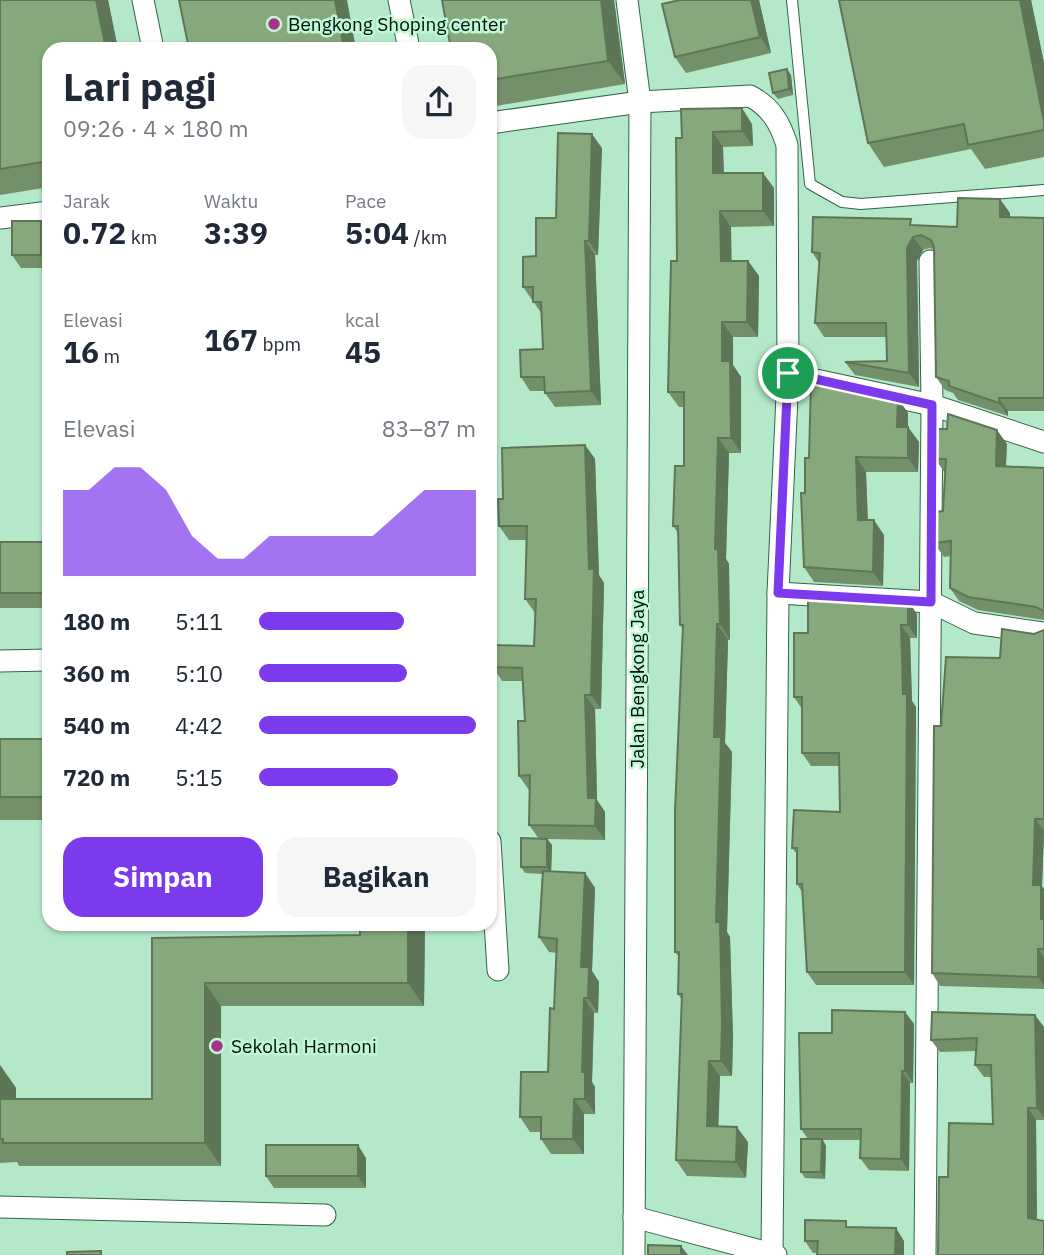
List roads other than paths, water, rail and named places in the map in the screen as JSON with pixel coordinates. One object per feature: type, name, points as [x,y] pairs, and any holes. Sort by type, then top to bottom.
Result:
[{"type":"street","points":[[143,0],[152,42]]},
{"type":"street","points":[[399,0],[407,42]]},
{"type":"street","name":"Jalan Bengkong Jaya","points":[[626,0],[640,103],[634,1255]]},
{"type":"street","points":[[497,122],[640,103],[750,96],[763,103],[781,128],[788,145],[788,373],[778,593],[773,1255],[634,1217]]},
{"type":"street","points":[[0,218],[42,213]]},
{"type":"street","points":[[925,1255],[932,405],[930,261]]},
{"type":"street","points":[[788,373],[932,405],[1044,442]]},
{"type":"street","points":[[778,593],[931,602],[974,623],[1044,633]]},
{"type":"street","points":[[0,661],[42,660]]},
{"type":"street","points":[[496,931],[498,970]]},
{"type":"street","points":[[0,1207],[325,1215]]},
{"type":"lane","points":[[792,0],[810,184],[842,202],[861,204],[1044,190]]},
{"type":"place","name":"Bengkong Shoping center","points":[[274,24]]},
{"type":"place","name":"Sekolah Harmoni","points":[[217,1046]]}]
